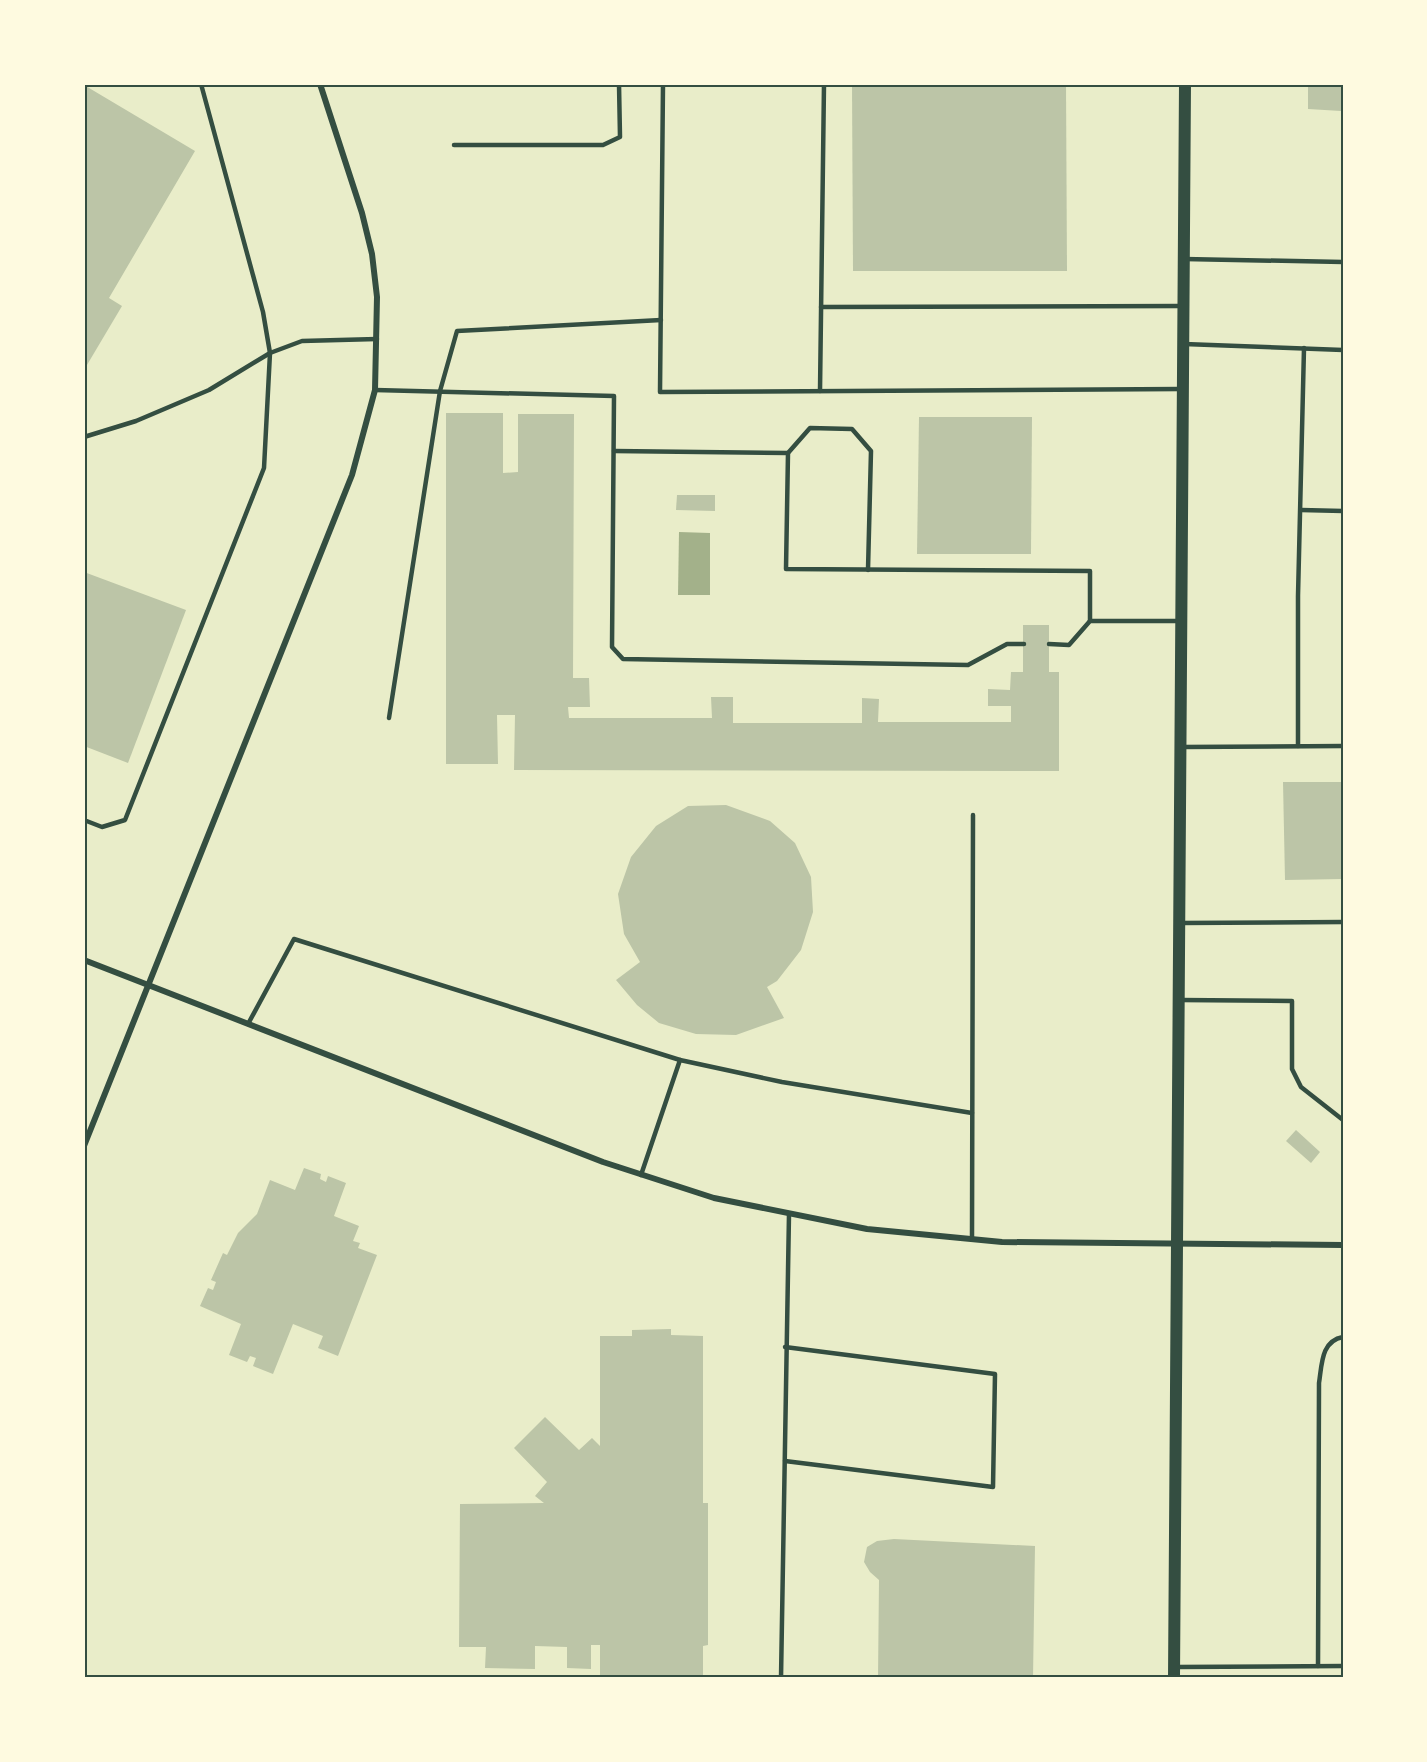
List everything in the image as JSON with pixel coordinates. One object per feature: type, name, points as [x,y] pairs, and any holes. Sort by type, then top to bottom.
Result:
[{"type":"main road","points":[[1174,1673],[1185,84]]},
{"type":"street","points":[[84,1146],[352,475],[375,390],[377,297],[372,254],[362,213],[320,84]]},
{"type":"street","points":[[84,960],[603,1162],[714,1198],[867,1229],[972,1239],[1082,1244],[1343,1245]]},
{"type":"lane","points":[[84,820],[102,827],[125,820],[264,468],[270,353],[263,312],[201,84]]},
{"type":"lane","points":[[454,145],[603,146],[620,137],[620,84]]},
{"type":"lane","points":[[663,84],[660,392],[1184,389]]},
{"type":"lane","points":[[820,391],[824,84]]},
{"type":"lane","points":[[1184,259],[1343,262]]},
{"type":"lane","points":[[821,308],[1184,306]]},
{"type":"lane","points":[[389,718],[440,391],[457,331],[661,320]]},
{"type":"lane","points":[[84,437],[136,421],[209,390],[270,353],[302,341],[377,339]]},
{"type":"lane","points":[[1183,344],[1343,350]]},
{"type":"lane","points":[[1298,746],[1304,348]]},
{"type":"lane","points":[[375,390],[614,396],[612,646],[623,659],[968,665],[1007,644],[1024,644]]},
{"type":"lane","points":[[868,570],[870,451],[852,429],[810,428],[788,453],[786,569],[868,570],[1090,571],[1090,621],[1069,645],[1049,644]]},
{"type":"lane","points":[[614,451],[788,453]]},
{"type":"lane","points":[[1301,510],[1343,511]]},
{"type":"lane","points":[[1090,621],[1183,621]]},
{"type":"lane","points":[[1182,747],[1343,746]]},
{"type":"lane","points":[[972,1239],[973,815]]},
{"type":"lane","points":[[1180,923],[1343,922]]},
{"type":"lane","points":[[248,1024],[294,939],[680,1060],[782,1082],[972,1113]]},
{"type":"lane","points":[[1180,1000],[1292,1001],[1292,1069],[1301,1088],[1343,1120]]},
{"type":"lane","points":[[641,1175],[680,1060]]},
{"type":"lane","points":[[781,1678],[789,1214]]},
{"type":"lane","points":[[1318,1666],[1319,1383],[1326,1347],[1333,1340],[1343,1337]]},
{"type":"lane","points":[[785,1347],[995,1374],[993,1487],[785,1461]]},
{"type":"lane","points":[[1174,1673],[1343,1666]]},
{"type":"shaded area","points":[[679,532],[710,533],[710,595],[678,595]]},
{"type":"building","points":[[852,84],[1066,84],[1067,271],[853,271]]},
{"type":"building","points":[[1308,84],[1343,84],[1343,116],[1341,111],[1308,109]]},
{"type":"building","points":[[84,85],[195,151],[109,298],[122,306],[84,370]]},
{"type":"building","points":[[446,413],[503,413],[503,473],[518,472],[518,414],[574,414],[573,678],[589,678],[590,707],[568,707],[569,718],[712,718],[711,697],[733,697],[733,723],[862,723],[862,698],[879,699],[878,722],[1011,722],[1011,706],[988,706],[988,689],[1010,690],[1011,672],[1023,672],[1023,625],[1049,625],[1049,672],[1059,672],[1059,771],[514,770],[515,715],[497,715],[498,764],[446,764]]},
{"type":"building","points":[[919,417],[1032,417],[1031,554],[917,554]]},
{"type":"building","points":[[677,495],[715,495],[715,511],[676,510]]},
{"type":"building","points":[[84,572],[186,610],[128,763],[84,746]]},
{"type":"building","points":[[1283,782],[1343,782],[1343,879],[1285,880]]},
{"type":"building","points":[[726,805],[770,821],[795,843],[811,877],[813,912],[801,950],[777,981],[767,987],[784,1018],[736,1035],[696,1034],[659,1023],[637,1005],[616,980],[640,962],[624,934],[618,894],[631,857],[656,826],[688,806]]},
{"type":"building","points":[[1296,1130],[1320,1152],[1311,1163],[1286,1141]]},
{"type":"building","points":[[304,1168],[321,1174],[320,1179],[326,1182],[328,1176],[346,1183],[334,1216],[359,1226],[353,1241],[360,1243],[358,1248],[377,1255],[338,1356],[318,1348],[323,1336],[293,1324],[273,1374],[253,1366],[256,1358],[250,1356],[247,1362],[229,1355],[241,1324],[200,1306],[208,1288],[213,1290],[216,1282],[211,1280],[223,1253],[227,1255],[238,1233],[257,1214],[270,1180],[295,1190]]},
{"type":"building","points":[[671,1329],[671,1335],[703,1336],[703,1503],[708,1503],[708,1645],[703,1646],[703,1678],[600,1678],[600,1645],[591,1645],[591,1669],[567,1668],[567,1647],[535,1646],[535,1669],[485,1668],[486,1647],[459,1647],[460,1504],[544,1503],[535,1496],[547,1482],[514,1448],[545,1417],[579,1450],[592,1438],[600,1446],[600,1336],[632,1336],[632,1330]]},
{"type":"building","points":[[894,1539],[1035,1546],[1033,1678],[878,1678],[879,1580],[864,1562],[867,1547],[877,1541]]}]
